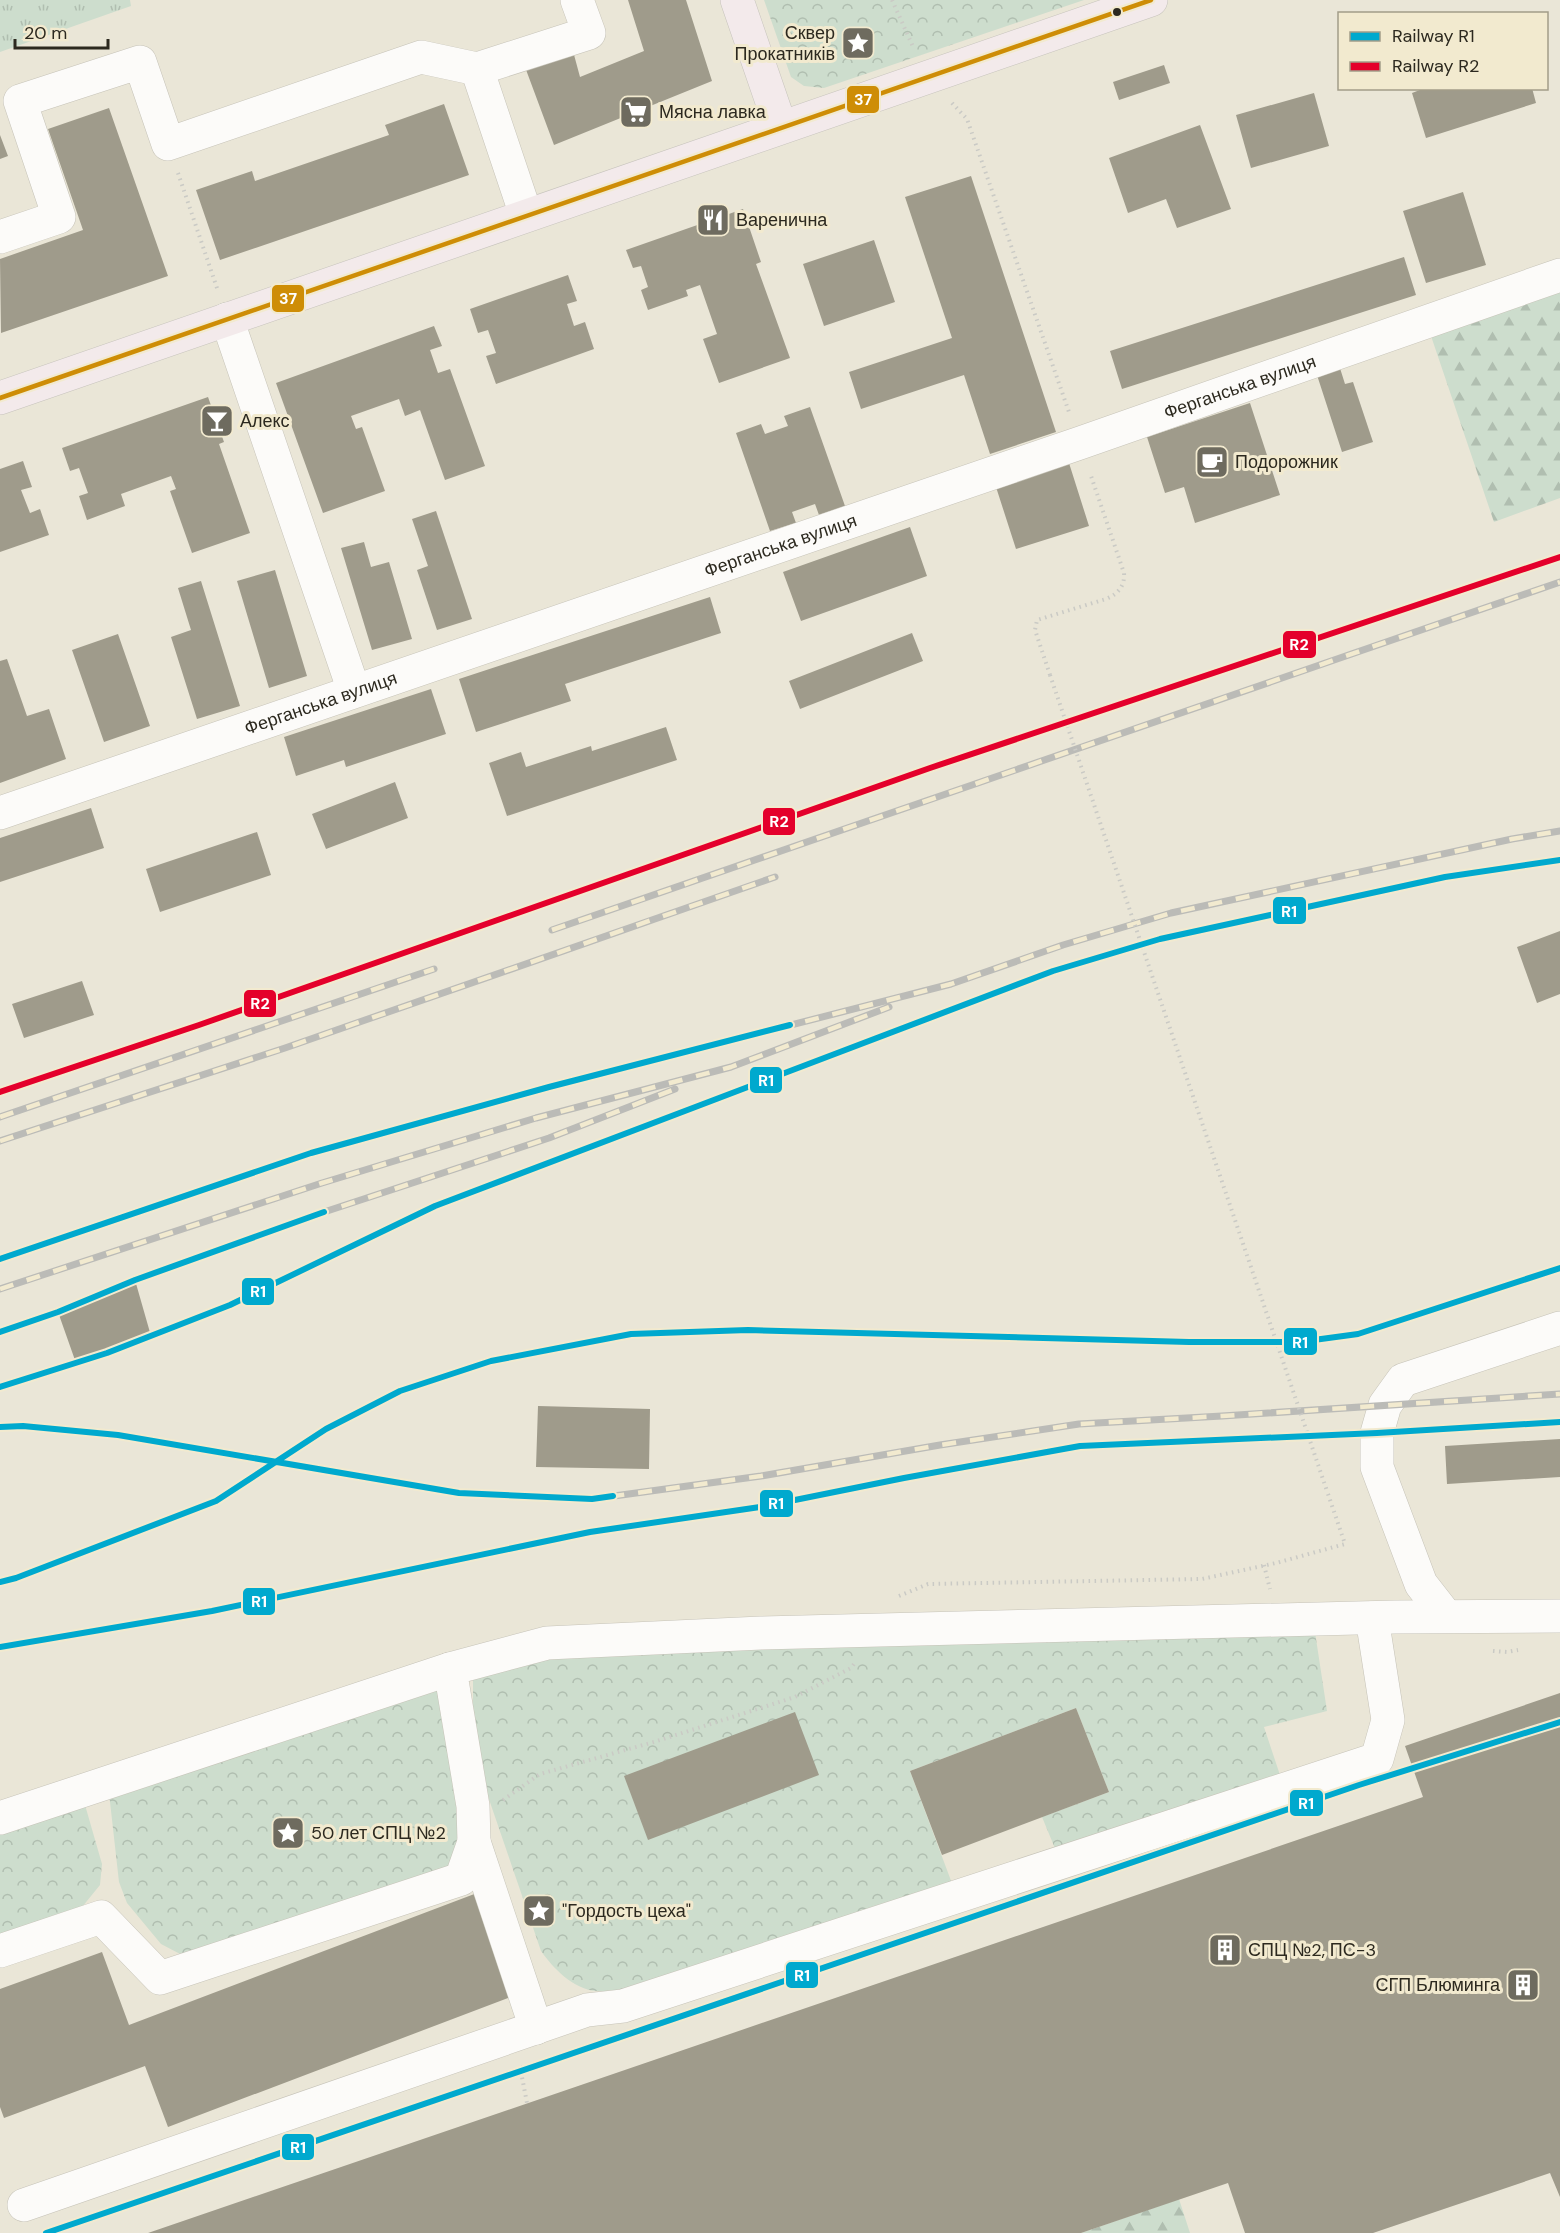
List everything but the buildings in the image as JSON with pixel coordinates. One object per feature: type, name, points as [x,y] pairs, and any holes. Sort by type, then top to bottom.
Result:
[{"type":"main road","points":[[737,0],[781,128]]},
{"type":"main road","points":[[0,398],[1151,0]]},
{"type":"street","points":[[0,237],[59,217],[20,101],[140,62],[168,144],[421,57],[477,69],[589,33],[577,0]]},
{"type":"street","points":[[477,69],[526,215]]},
{"type":"street","name":"Ферганська вулиця","points":[[0,813],[1080,443],[1560,275]]},
{"type":"street","points":[[228,319],[354,691]]},
{"type":"street","points":[[1446,1616],[1421,1584],[1377,1467],[1377,1433],[1384,1405],[1402,1380],[1560,1328]]},
{"type":"street","points":[[0,1818],[450,1669],[547,1642],[762,1633],[1446,1616],[1560,1616]]},
{"type":"street","points":[[24,2205],[587,2010],[623,2006],[1377,1759],[1388,1720],[1372,1618]]},
{"type":"street","points":[[450,1669],[473,1806],[474,1842],[536,2028]]},
{"type":"street","points":[[0,1951],[101,1917],[160,1978],[461,1879],[474,1842]]},
{"type":"path","points":[[892,0],[927,77],[967,119],[1124,573],[1124,584],[1117,593],[1106,599],[1038,618],[1035,630],[1345,1544]]},
{"type":"path","points":[[168,144],[228,319]]},
{"type":"green space","points":[[0,0],[130,0],[131,6],[0,52]]},
{"type":"green space","name":"Сквер Прокатників","points":[[764,0],[1084,0],[824,88],[804,86],[791,77]]},
{"type":"green space","points":[[1560,287],[1560,498],[1494,522],[1430,333]]},
{"type":"green space","points":[[1313,1619],[1327,1711],[1264,1727],[1283,1784],[1059,1858],[1042,1817],[1109,1792],[1076,1708],[910,1771],[953,1886],[633,1988],[600,1991],[579,1986],[558,1971],[541,1951],[481,1776],[473,1734],[473,1663]]},
{"type":"green space","points":[[442,1682],[465,1833],[447,1870],[182,1955],[161,1944],[127,1903],[119,1882],[109,1793]]},
{"type":"green space","points":[[81,1791],[102,1864],[100,1885],[78,1912],[0,1939],[0,1818]]},
{"type":"green space","points":[[1179,2199],[1190,2233],[1081,2233]]},
{"type":"railway","points":[[199,1025],[930,768],[1560,557]]},
{"type":"railway","points":[[552,930],[1560,582]]},
{"type":"railway","points":[[0,1259],[311,1153],[549,1087],[951,984],[1063,945],[1171,913],[1512,839],[1560,831]]},
{"type":"railway","points":[[0,1387],[107,1353],[230,1305],[435,1206],[1053,971],[1160,939],[1445,877],[1560,860]]},
{"type":"railway","points":[[0,1141],[285,1048],[775,877]]},
{"type":"railway","points":[[0,1117],[434,969]]},
{"type":"railway","points":[[0,1289],[322,1183],[536,1118],[731,1067],[889,1007]]},
{"type":"railway","points":[[0,1332],[318,1214],[549,1138],[675,1089]]},
{"type":"railway","points":[[0,1582],[16,1578],[216,1501],[326,1429],[400,1391],[491,1361],[631,1334],[748,1330],[1189,1342],[1299,1342],[1358,1334],[1560,1268]]},
{"type":"railway","points":[[0,1427],[23,1426],[118,1435],[459,1493],[592,1499],[761,1476],[1079,1424],[1560,1394]]},
{"type":"railway","points":[[0,1647],[212,1611],[590,1532],[760,1507],[1080,1446],[1377,1433],[1560,1422]]},
{"type":"railway","points":[[46,2233],[1359,1785],[1560,1722]]},
{"type":"rail line","name":"R2","points":[[0,1092],[199,1025],[930,768],[1560,557]]},
{"type":"rail line","name":"R1","points":[[0,1387],[107,1353],[230,1305],[435,1206],[1053,971],[1160,939],[1445,877],[1560,860]]},
{"type":"rail line","name":"R1","points":[[0,1259],[311,1153],[549,1087],[790,1025]]},
{"type":"rail line","name":"R1","points":[[0,1332],[58,1312],[135,1280],[324,1212]]},
{"type":"rail line","name":"R1","points":[[0,1582],[16,1578],[216,1501],[326,1429],[400,1391],[491,1361],[631,1334],[748,1330],[1189,1342],[1299,1342],[1358,1334],[1560,1268]]},
{"type":"rail line","name":"R1","points":[[0,1647],[212,1611],[590,1532],[760,1507],[1080,1446],[1377,1433],[1560,1422]]},
{"type":"rail line","name":"R1","points":[[0,1427],[23,1426],[118,1435],[459,1493],[592,1499],[613,1496]]},
{"type":"rail line","name":"R1","points":[[46,2233],[1359,1785],[1560,1722]]},
{"type":"transit line","name":"37","points":[[0,398],[1151,0]]},
{"type":"place","name":"Сквер Прокатників","points":[[858,43]]},
{"type":"place","name":"Мясна лавка","points":[[636,112]]},
{"type":"place","name":"Варенична","points":[[713,220]]},
{"type":"place","name":"Алекс","points":[[217,421]]},
{"type":"place","name":"Подорожник","points":[[1212,462]]},
{"type":"place","name":"50 лет СПЦ №2","points":[[288,1833]]},
{"type":"place","name":"\"Гордость цеха\"","points":[[539,1911]]},
{"type":"place","name":"СПЦ №2, ПС-3","points":[[1225,1950]]},
{"type":"place","name":"СГП Блюминга","points":[[1523,1985]]}]
